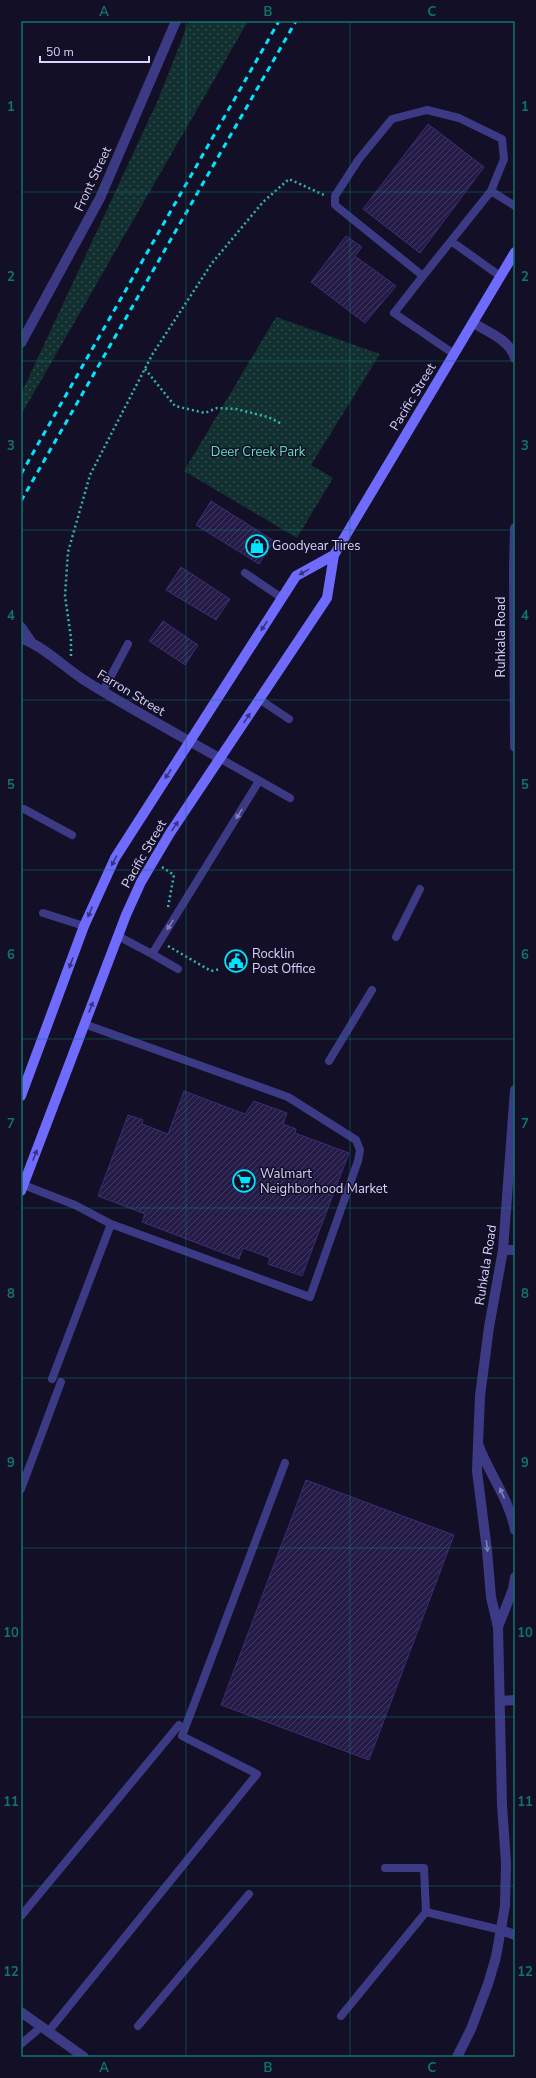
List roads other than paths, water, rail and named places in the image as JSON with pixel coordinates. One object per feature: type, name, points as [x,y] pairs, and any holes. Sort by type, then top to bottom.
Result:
[{"type":"main road","name":"Pacific Street","points":[[22,1187],[118,936],[132,902],[153,861],[327,598],[334,555],[515,252]]},
{"type":"main road","name":"Pacific Street","points":[[21,1096],[84,926],[115,858],[296,576],[334,555]]},
{"type":"street","name":"Front Street","points":[[21,343],[100,198],[176,21]]},
{"type":"street","points":[[473,323],[512,345],[515,358]]},
{"type":"street","name":"Ruhkala Road","points":[[515,528],[515,747]]},
{"type":"street","name":"Farron Street","points":[[21,627],[32,642]]},
{"type":"street","name":"Farron Street","points":[[21,638],[32,642],[103,691],[221,759]]},
{"type":"street","name":"Ruhkala Road","points":[[457,2057],[471,2029],[488,1984],[496,1957],[505,1906],[506,1863],[502,1805],[501,1701],[498,1627],[491,1597],[478,1479],[478,1444],[480,1396],[489,1327],[503,1250],[514,1139],[515,1090]]},
{"type":"street","points":[[503,1250],[515,1250]]},
{"type":"street","name":"Ruhkala Road","points":[[478,1444],[486,1466],[501,1489],[515,1530]]},
{"type":"street","name":"Ruhkala Road","points":[[498,1627],[513,1589],[515,1577]]},
{"type":"street","points":[[501,1701],[515,1700]]},
{"type":"street","points":[[501,1930],[515,1936]]},
{"type":"street","points":[[21,2012],[84,2057]]},
{"type":"lane","points":[[423,276],[335,205],[335,196],[359,159],[392,119],[427,110],[458,118],[502,139],[504,159],[491,191],[394,313],[454,354]]},
{"type":"lane","points":[[491,191],[515,206]]},
{"type":"lane","points":[[451,241],[500,276]]},
{"type":"lane","points":[[245,573],[282,598]]},
{"type":"lane","points":[[103,691],[128,644]]},
{"type":"lane","points":[[259,699],[289,719]]},
{"type":"lane","points":[[221,759],[290,798]]},
{"type":"lane","points":[[152,954],[259,781]]},
{"type":"lane","points":[[24,809],[72,835]]},
{"type":"lane","points":[[396,937],[420,890]]},
{"type":"lane","points":[[43,913],[84,926]]},
{"type":"lane","points":[[118,936],[178,970]]},
{"type":"lane","points":[[329,1061],[372,990]]},
{"type":"lane","points":[[22,1187],[75,1205],[110,1224],[310,1297],[360,1150],[356,1140],[288,1097],[84,1024]]},
{"type":"lane","points":[[52,1379],[110,1224]]},
{"type":"lane","points":[[21,1488],[61,1382]]},
{"type":"lane","points":[[21,2044],[44,2029],[257,1774],[182,1736],[285,1463]]},
{"type":"lane","points":[[21,1916],[179,1725]]},
{"type":"lane","points":[[341,2016],[426,1912],[424,1868],[386,1868]]},
{"type":"lane","points":[[138,2026],[249,1894]]},
{"type":"lane","points":[[426,1912],[501,1930]]},
{"type":"railway","points":[[21,474],[279,21]]},
{"type":"railway","points":[[21,501],[296,21]]},
{"type":"place","name":"Goodyear Tires","points":[[257,546]]},
{"type":"place","name":"Rocklin Post Office","points":[[236,961]]},
{"type":"place","name":"Walmart Neighborhood Market","points":[[244,1181]]},
{"type":"park label","name":"Deer Creek Park","points":[[258,452]]}]
